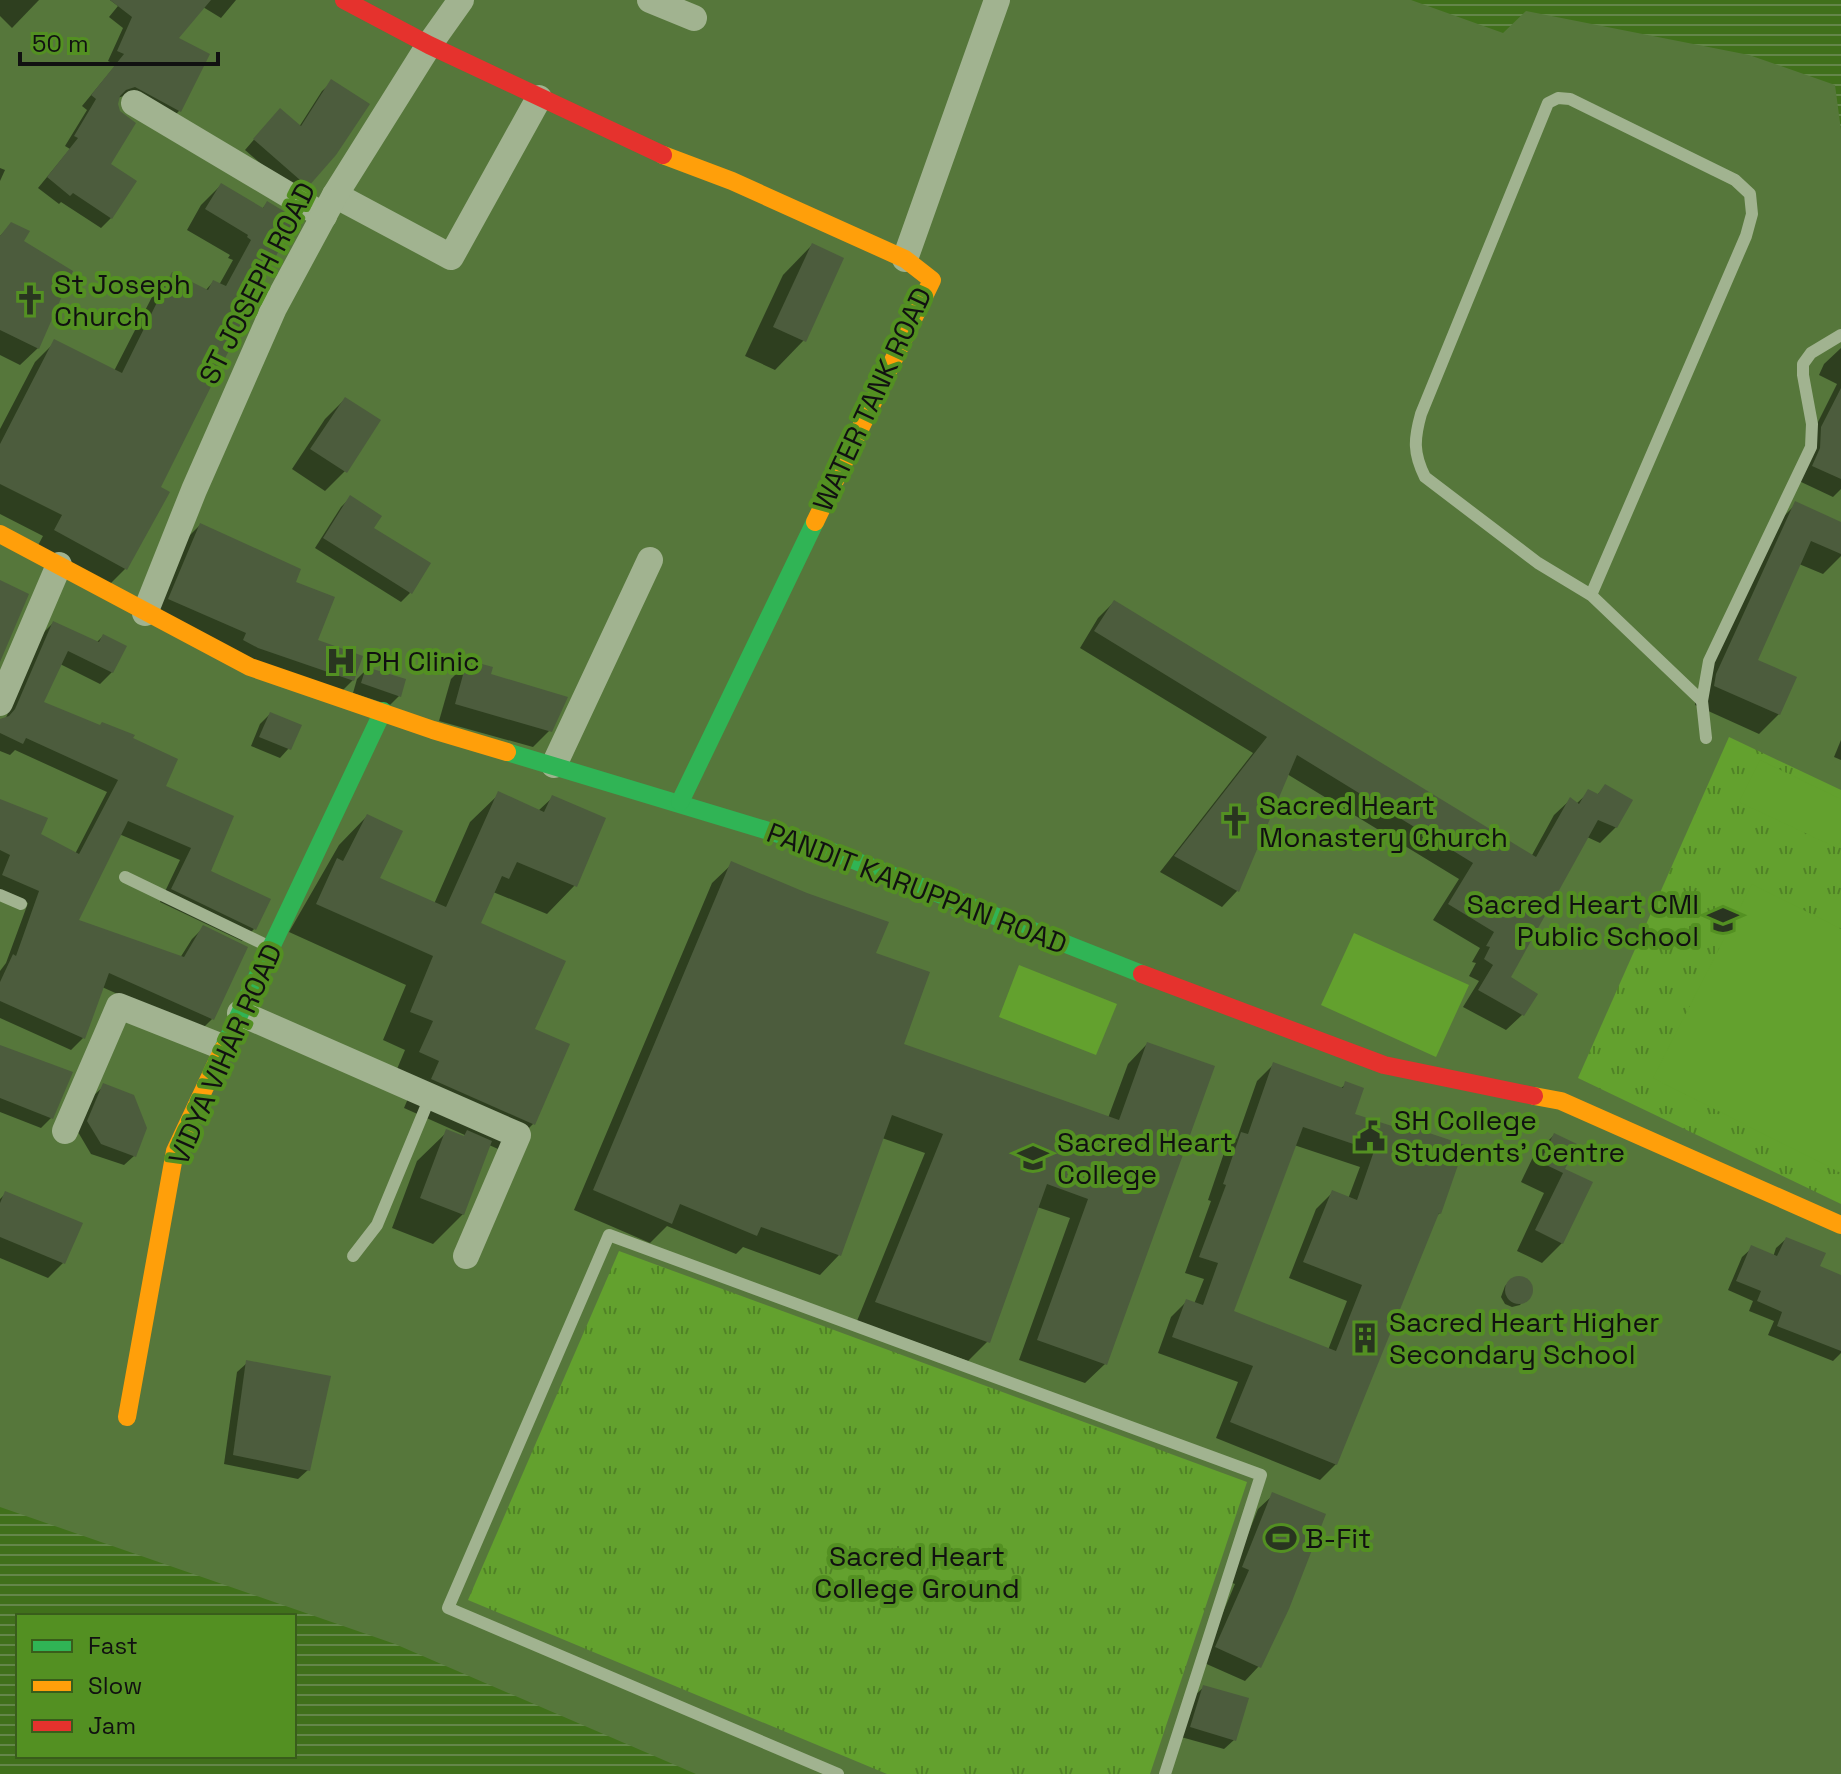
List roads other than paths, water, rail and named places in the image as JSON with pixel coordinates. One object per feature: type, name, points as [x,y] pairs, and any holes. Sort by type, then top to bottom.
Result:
[{"type":"street","name":"WATER TANK ROAD","points":[[344,0],[429,45],[645,149],[732,181],[905,259],[932,280],[680,802]]},
{"type":"street","name":"ST JOSEPH ROAD","points":[[145,613],[194,490],[274,308],[330,206],[429,45],[461,0]]},
{"type":"street","points":[[650,0],[694,18]]},
{"type":"street","points":[[905,259],[997,0]]},
{"type":"street","points":[[134,103],[330,206],[451,257],[539,98]]},
{"type":"street","name":"PANDIT KARUPPAN ROAD","points":[[0,534],[250,667],[433,730],[815,845],[1099,958],[1384,1065],[1561,1101],[1841,1225]]},
{"type":"street","points":[[554,765],[650,560]]},
{"type":"street","points":[[0,703],[59,565]]},
{"type":"street","name":"VIDYA VIHAR ROAD","points":[[127,1417],[175,1151],[383,711]]},
{"type":"street","points":[[65,1131],[119,1006],[225,1048]]},
{"type":"street","points":[[240,1013],[518,1135],[466,1256]]},
{"type":"lane","points":[[1591,595],[1746,236],[1752,214],[1750,194],[1735,180],[1570,99],[1558,98],[1548,103],[1421,414],[1414,441],[1417,460],[1425,477],[1538,563],[1591,595],[1702,701]]},
{"type":"lane","points":[[1706,738],[1702,701],[1709,661],[1811,447],[1812,424],[1803,364],[1811,353],[1841,335]]},
{"type":"lane","points":[[125,877],[272,948]]},
{"type":"lane","points":[[0,895],[21,904]]},
{"type":"lane","points":[[353,1256],[377,1225],[430,1097]]},
{"type":"lane","points":[[838,1774],[448,1608],[609,1235],[1261,1475],[1165,1774]]},
{"type":"place","name":"St Joseph Church","points":[[30,300]]},
{"type":"place","name":"PH Clinic","points":[[341,661]]},
{"type":"place","name":"Sacred Heart Monastery Church","points":[[1235,821]]},
{"type":"place","name":"Sacred Heart CMI Public School","points":[[1723,920]]},
{"type":"place","name":"SH College Students' Centre","points":[[1370,1136]]},
{"type":"place","name":"Sacred Heart College","points":[[1033,1158]]},
{"type":"place","name":"Sacred Heart Higher Secondary School","points":[[1365,1338]]},
{"type":"place","name":"B-Fit","points":[[1281,1538]]},
{"type":"park label","name":"Sacred Heart College Ground","points":[[917,1572]]}]
